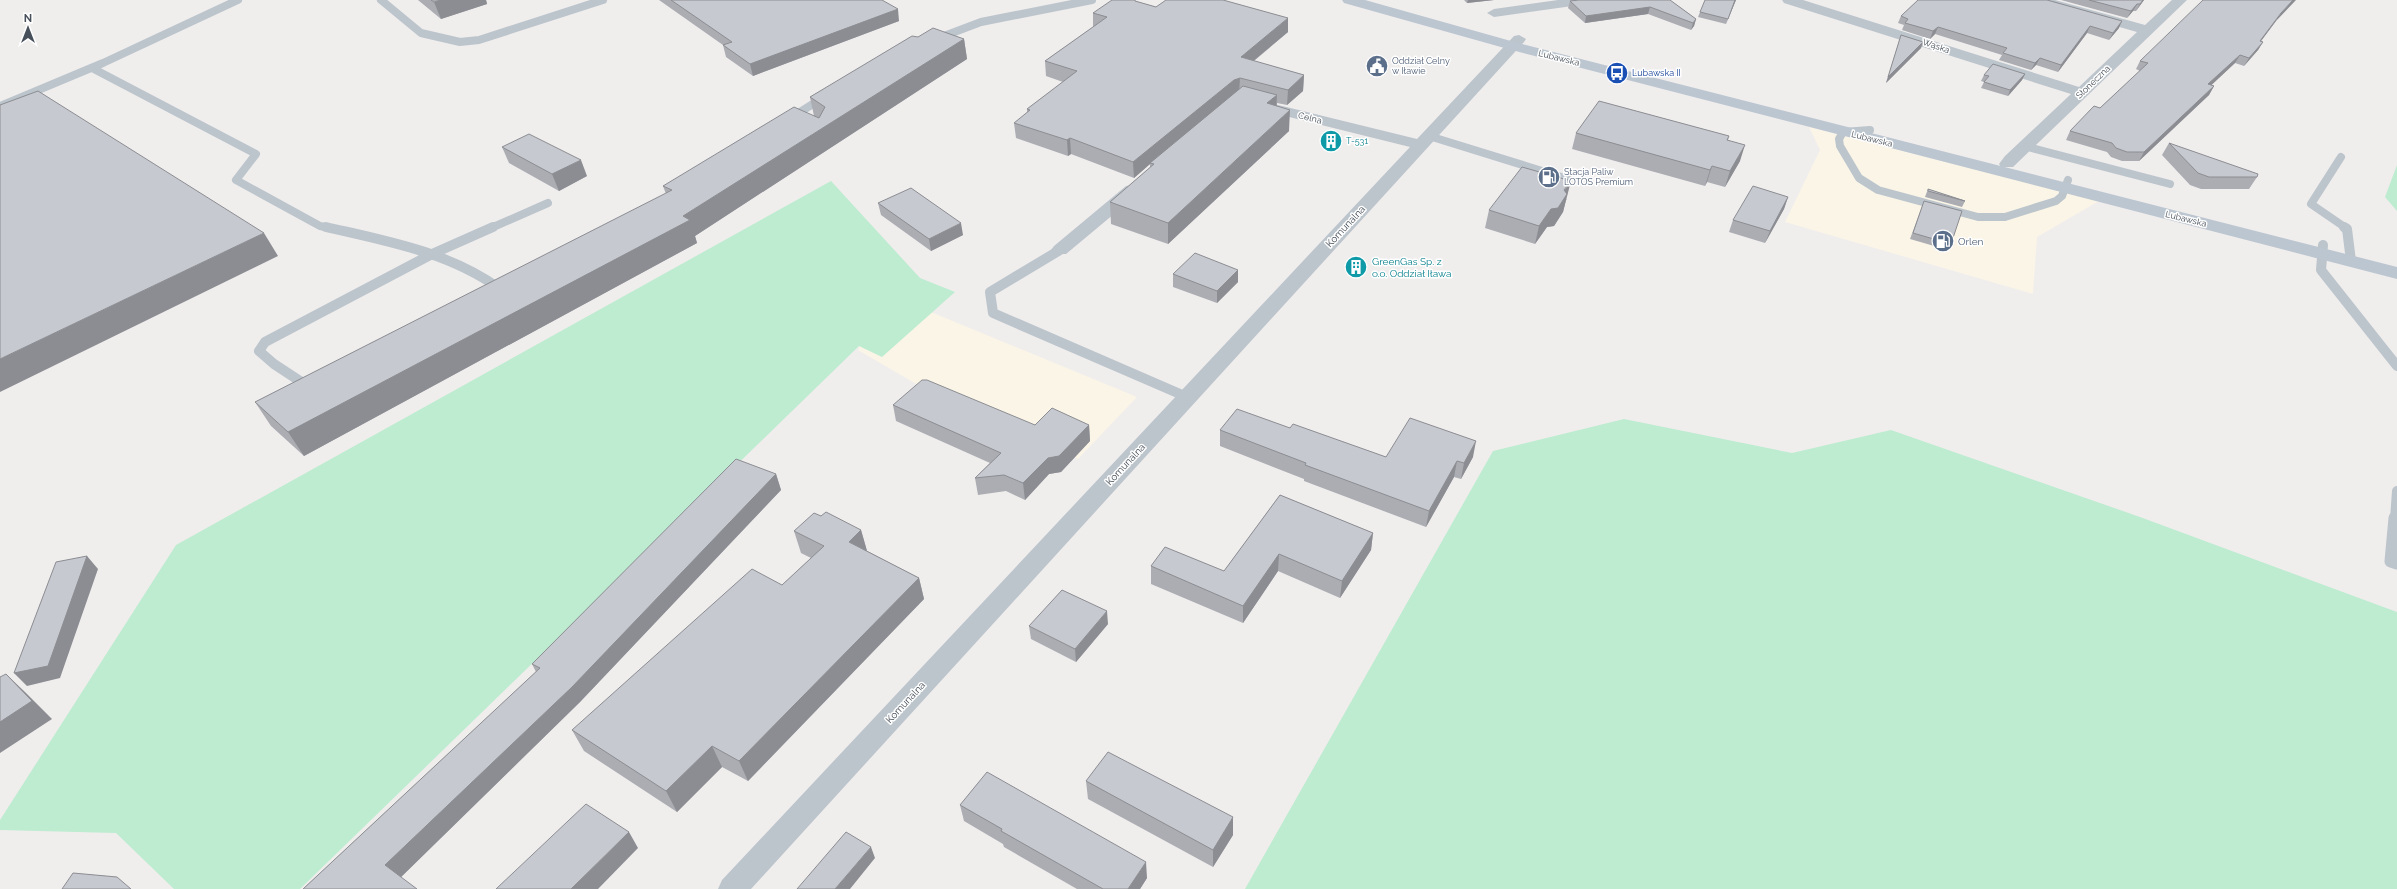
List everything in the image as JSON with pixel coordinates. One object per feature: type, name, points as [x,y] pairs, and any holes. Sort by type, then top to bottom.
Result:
[{"type":"main road","name":"Lubawska","points":[[1349,0],[1516,43],[2007,164],[2067,184]]},
{"type":"main road","name":"Lubawska","points":[[1367,0],[1516,43],[1843,132],[1979,166],[2067,184],[2351,256],[2397,264]]},
{"type":"main road","points":[[1979,166],[1996,168],[2007,164]]},
{"type":"main road","name":"Lubawska","points":[[2351,256],[2397,273]]},
{"type":"street","points":[[1494,13],[1587,0]]},
{"type":"street","name":"Wąska","points":[[1789,0],[2082,93]]},
{"type":"street","points":[[2040,0],[2145,30]]},
{"type":"street","name":"Słoneczna","points":[[2007,164],[2024,146],[2082,93],[2145,30],[2180,0]]},
{"type":"street","name":"Komunalna","points":[[732,889],[1516,43]]},
{"type":"street","name":"Celna","points":[[1246,102],[1425,141]]},
{"type":"street","points":[[1060,250],[1143,180]]},
{"type":"lane","points":[[0,106],[92,68],[238,0]]},
{"type":"lane","points":[[381,0],[421,33],[460,42],[479,40],[603,0]]},
{"type":"lane","points":[[929,41],[981,22],[1092,0]]},
{"type":"lane","points":[[92,68],[256,154],[236,180],[320,226],[409,246],[432,254],[488,281],[500,289]]},
{"type":"lane","points":[[779,125],[832,91]]},
{"type":"lane","points":[[1870,130],[1843,132],[1839,139],[1840,146],[1859,178],[1878,190],[1978,217],[2005,217],[2056,201],[2062,196],[2067,184]]},
{"type":"lane","points":[[1425,141],[1568,179]]},
{"type":"lane","points":[[2024,146],[2170,184]]},
{"type":"lane","points":[[2341,157],[2311,204],[2347,229],[2351,256]]},
{"type":"lane","points":[[321,381],[307,388],[259,351],[265,342],[283,331],[432,254],[548,203]]},
{"type":"lane","points":[[2322,249],[2321,270],[2397,366]]},
{"type":"lane","points":[[1060,250],[990,292],[993,313],[1187,398]]},
{"type":"lane","points":[[2397,491],[2391,561],[2397,564]]},
{"type":"shaded area","points":[[1809,127],[2099,201],[2037,237],[2033,294],[1785,222],[1820,150]]},
{"type":"shaded area","points":[[885,293],[1137,397],[1078,459],[930,392],[858,350]]},
{"type":"green space","points":[[2397,165],[2397,211],[2385,197]]},
{"type":"green space","points":[[831,181],[920,278],[955,292],[882,357],[859,346],[300,889],[174,889],[116,833],[0,830],[0,820],[176,545]]},
{"type":"green space","points":[[1624,419],[1792,453],[1891,430],[2140,517],[2397,612],[2397,889],[1245,889],[1493,451]]},
{"type":"building","points":[[671,0],[882,0],[898,9],[750,64],[723,45],[732,42]]},
{"type":"building","points":[[1112,0],[1135,0],[1156,7],[1166,0],[1223,0],[1288,18],[1241,57],[1304,75],[1288,90],[1240,78],[1234,80],[1133,162],[1070,138],[1067,140],[1014,123],[1030,110],[1027,109],[1077,71],[1045,61],[1107,17],[1093,13]]},
{"type":"building","points":[[1670,0],[1696,19],[1693,23],[1650,7],[1586,16],[1570,1]]},
{"type":"building","points":[[1705,0],[1735,0],[1728,19],[1700,12]]},
{"type":"building","points":[[1918,0],[2047,0],[2122,21],[2113,33],[2090,26],[2061,65],[2040,58],[2035,63],[2003,53],[2007,48],[1938,27],[1933,31],[1905,23],[1908,19],[1901,16]]},
{"type":"building","points":[[2089,0],[2143,0],[2131,11]]},
{"type":"building","points":[[2203,0],[2293,0],[2281,13],[2260,41],[2263,42],[2249,58],[2240,55],[2208,84],[2214,86],[2144,152],[2127,152],[2116,148],[2112,143],[2070,131],[2094,106],[2100,108],[2148,63],[2140,61]]},
{"type":"building","points":[[933,28],[964,39],[683,216],[690,220],[288,432],[255,402],[672,190],[663,186],[794,107],[819,118],[825,107],[810,97],[912,36],[918,37]]},
{"type":"building","points":[[1901,35],[1923,42],[1888,77]]},
{"type":"building","points":[[1993,64],[2025,74],[2010,90],[1984,82],[1989,76],[1984,75]]},
{"type":"building","points":[[1243,86],[1277,95],[1267,103],[1290,110],[1168,223],[1110,202],[1154,164],[1150,163]]},
{"type":"building","points":[[38,91],[264,233],[0,359],[0,105]]},
{"type":"building","points":[[1599,101],[1729,136],[1727,140],[1745,145],[1730,171],[1712,166],[1710,170],[1576,133]]},
{"type":"building","points":[[529,134],[581,160],[552,174],[502,147]]},
{"type":"building","points":[[2169,143],[2258,174],[2257,177],[2209,177],[2198,173]]},
{"type":"building","points":[[1522,167],[1571,181],[1564,190],[1567,194],[1558,208],[1551,209],[1539,226],[1489,210]]},
{"type":"building","points":[[1753,186],[1788,197],[1770,231],[1733,220]]},
{"type":"building","points":[[911,188],[961,223],[929,239],[878,203]]},
{"type":"building","points":[[1928,189],[1965,201],[1928,191]]},
{"type":"building","points":[[1924,201],[1962,211],[1951,244],[1913,233]]},
{"type":"building","points":[[1195,253],[1238,270],[1217,291],[1173,274]]},
{"type":"building","points":[[922,380],[927,380],[1035,425],[1052,408],[1089,425],[1059,456],[1048,458],[1023,483],[1004,475],[975,478],[1001,453],[893,405]]},
{"type":"building","points":[[1237,409],[1290,428],[1293,424],[1386,457],[1410,418],[1476,441],[1464,463],[1457,461],[1429,511],[1305,465],[1306,463],[1220,430]]},
{"type":"building","points":[[736,459],[776,474],[572,687],[385,865],[417,889],[303,889],[540,668],[532,664]]},
{"type":"building","points":[[1280,495],[1373,533],[1342,581],[1279,554],[1243,606],[1151,566],[1165,547],[1224,571]]},
{"type":"building","points":[[826,512],[861,530],[849,542],[919,578],[739,761],[712,746],[666,791],[572,730],[752,569],[782,585],[824,546],[794,531],[814,513],[821,516]]},
{"type":"building","points":[[87,556],[48,666],[14,673],[56,562]]},
{"type":"building","points":[[1062,590],[1107,611],[1075,649],[1029,626]]},
{"type":"building","points":[[6,674],[32,701],[0,722],[0,677]]},
{"type":"building","points":[[1108,752],[1233,817],[1213,850],[1086,781]]},
{"type":"building","points":[[987,772],[1146,862],[1128,889],[1103,889],[1001,831],[1002,829],[960,805]]},
{"type":"building","points":[[586,804],[629,832],[571,889],[496,889]]},
{"type":"building","points":[[846,832],[871,847],[835,889],[797,889]]},
{"type":"building","points":[[73,873],[117,877],[131,889],[62,889]]},
{"type":"place","name":"Oddział Celny w Iławie","points":[[1377,66]]},
{"type":"place","name":"Lubawska II","points":[[1617,73]]},
{"type":"place","name":"T-531","points":[[1331,141]]},
{"type":"place","name":"Stacja Paliw LOTOS Premium","points":[[1549,177]]},
{"type":"place","name":"Orlen","points":[[1943,241]]},
{"type":"place","name":"GreenGas Sp. z o.o. Oddział Iława","points":[[1356,267]]}]
